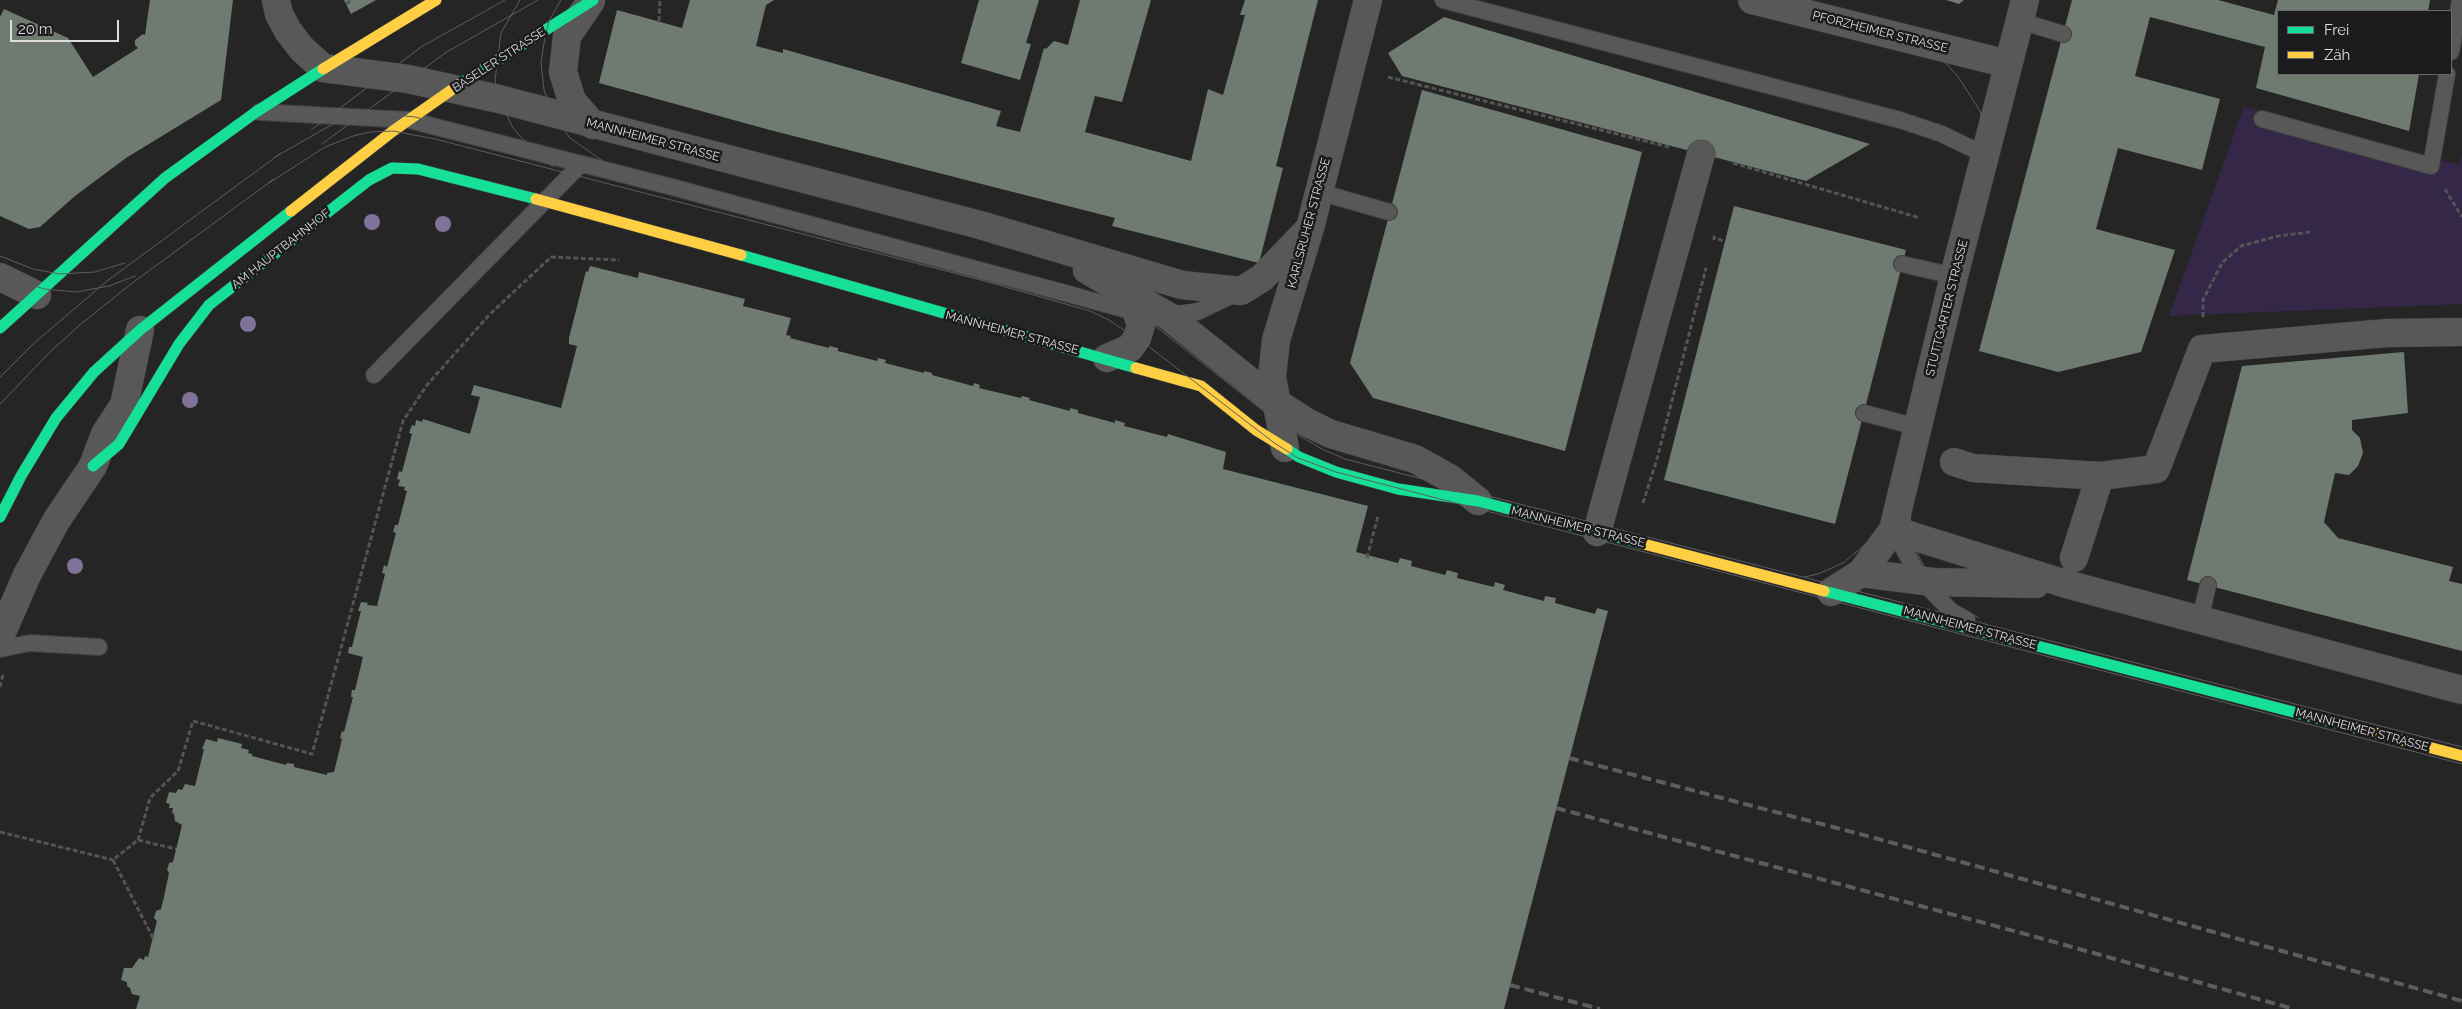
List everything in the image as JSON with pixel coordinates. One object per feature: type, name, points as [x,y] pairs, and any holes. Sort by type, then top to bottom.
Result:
[{"type":"street","points":[[276,0],[278,14],[288,31],[302,49],[323,68]]},
{"type":"street","points":[[0,328],[165,178],[256,112],[323,68],[436,0]]},
{"type":"street","name":"KARLSRUHER STRASSE","points":[[1285,448],[1272,377],[1276,340],[1310,228],[1368,0]]},
{"type":"street","name":"PFORZHEIMER STRASSE","points":[[1752,0],[2008,64]]},
{"type":"street","name":"BASELER STRASSE","points":[[409,120],[453,89],[592,1]]},
{"type":"street","name":"BASELER STRASSE","points":[[592,1],[567,36],[563,72],[572,101],[592,124]]},
{"type":"street","name":"STUTTGARTER STRASSE","points":[[1831,592],[1861,573],[1893,530],[1954,276],[2022,10]]},
{"type":"street","name":"MANNHEIMER STRASSE","points":[[323,68],[408,79],[453,89],[980,225],[1182,285],[1241,291]]},
{"type":"street","name":"AM HAUPTBAHNHOF","points":[[0,517],[21,476],[56,418],[94,372],[140,330],[291,210],[409,120]]},
{"type":"street","points":[[1597,532],[1701,154]]},
{"type":"street","name":"AM HAUPTBAHNHOF","points":[[0,637],[27,575],[56,521],[93,466],[124,437],[198,318],[209,305],[369,180],[392,168],[418,169],[543,200]]},
{"type":"street","name":"MANNHEIMER STRASSE","points":[[543,200],[961,319],[1107,358],[1200,386],[1256,430],[1299,457],[1336,472],[1381,484],[1455,499],[1478,501],[2462,756]]},
{"type":"street","name":"MANNHEIMER STRASSE","points":[[980,225],[1047,250],[1125,290],[1168,316],[1277,402],[1308,423],[1331,434],[1415,459],[1452,479],[1478,501]]},
{"type":"street","points":[[1241,291],[1262,278],[1310,228]]},
{"type":"street","points":[[0,277],[38,295]]},
{"type":"street","points":[[1107,358],[1130,348],[1137,338],[1141,325],[1138,313],[1125,290]]},
{"type":"street","name":"AM HAUPTBAHNHOF","points":[[93,466],[105,434],[124,405],[140,330]]},
{"type":"street","points":[[1954,462],[1973,468],[2100,476],[2156,470],[2202,349],[2387,333],[2462,332]]},
{"type":"street","points":[[2036,472],[2073,491],[2078,546],[2100,476]]},
{"type":"street","points":[[1893,530],[2066,584],[2462,690]]},
{"type":"street","points":[[1861,573],[1921,580],[2066,584]]},
{"type":"lane","points":[[1443,0],[1900,120],[1942,134],[1985,155]]},
{"type":"lane","points":[[2452,46],[2460,0]]},
{"type":"lane","points":[[2022,10],[2063,34]]},
{"type":"lane","points":[[2262,119],[2432,166],[2447,75]]},
{"type":"lane","points":[[256,112],[409,120],[1065,291],[1138,313],[1168,316],[1197,312],[1220,304],[1241,291]]},
{"type":"lane","points":[[374,375],[543,200],[580,165]]},
{"type":"lane","points":[[1319,192],[1389,212]]},
{"type":"lane","points":[[276,253],[291,210]]},
{"type":"lane","points":[[1902,264],[1954,276]]},
{"type":"lane","points":[[1864,413],[1917,427]]},
{"type":"lane","points":[[1893,530],[1921,580],[1952,611],[1993,634]]},
{"type":"lane","points":[[2200,620],[2208,585]]},
{"type":"lane","points":[[0,649],[30,643],[99,648]]},
{"type":"path","points":[[346,4],[352,0]]},
{"type":"path","points":[[659,21],[660,0]]},
{"type":"path","points":[[1388,77],[1701,154],[1920,218]]},
{"type":"path","points":[[2441,182],[2462,217]]},
{"type":"path","points":[[2202,349],[2203,300],[2222,263],[2241,246],[2278,236],[2310,232]]},
{"type":"path","points":[[1712,246],[1714,237],[1724,242]]},
{"type":"path","points":[[113,860],[138,840],[150,798],[178,771],[193,721],[312,754],[403,421],[427,385],[488,315],[551,257],[619,260]]},
{"type":"path","points":[[1642,503],[1657,459],[1707,266]]},
{"type":"path","points":[[1367,558],[1379,512]]},
{"type":"path","points":[[0,832],[113,860],[153,938]]},
{"type":"path","points":[[138,840],[176,849]]},
{"type":"shaded area","points":[[2244,106],[2459,165],[2462,153],[2462,304],[2169,316]]},
{"type":"building","points":[[150,0],[233,0],[221,100],[126,158],[75,196],[40,227],[29,229],[0,216],[0,17],[4,9],[68,38],[93,77],[138,48],[135,45],[135,40],[143,34],[145,35]]},
{"type":"building","points":[[344,0],[376,0],[351,14]]},
{"type":"building","points":[[690,0],[774,0],[766,5],[756,46],[783,53],[783,49],[1001,111],[996,126],[1020,132],[1044,48],[1046,49],[1054,41],[1068,45],[1080,0],[1151,0],[1122,102],[1095,96],[1085,132],[1191,161],[1208,89],[1223,95],[1245,15],[1240,15],[1245,0],[1318,0],[1276,166],[1283,168],[1259,263],[1112,226],[1115,218],[770,130],[599,83],[617,10],[682,28]]},
{"type":"building","points":[[979,0],[1039,0],[1026,43],[1031,44],[1020,80],[961,63]]},
{"type":"building","points":[[1946,0],[1964,0],[1959,4]]},
{"type":"building","points":[[2072,0],[2218,0],[2274,15],[2278,0],[2430,0],[2428,10],[2277,10],[2277,75],[2419,75],[2409,131],[2256,88],[2265,47],[2150,17],[2135,76],[2220,99],[2202,170],[2118,148],[2096,229],[2175,250],[2141,352],[2058,372],[1979,351]]},
{"type":"building","points":[[1444,17],[1870,144],[1806,181],[1402,76],[1388,53]]},
{"type":"building","points":[[1422,90],[1642,152],[1565,451],[1373,398],[1350,363]]},
{"type":"building","points":[[1734,206],[1906,250],[1835,524],[1664,480]]},
{"type":"building","points":[[590,266],[638,278],[639,272],[745,299],[743,306],[791,318],[786,335],[791,336],[790,338],[829,348],[829,346],[838,348],[838,351],[877,361],[878,358],[886,360],[885,363],[924,373],[924,371],[932,373],[932,375],[973,386],[974,383],[980,385],[979,388],[1021,398],[1022,396],[1030,398],[1029,400],[1070,411],[1070,408],[1078,410],[1078,413],[1115,423],[1115,420],[1125,423],[1124,426],[1167,437],[1168,434],[1226,452],[1223,469],[1368,506],[1356,552],[1398,563],[1400,558],[1412,561],[1411,566],[1445,575],[1447,570],[1458,573],[1457,578],[1494,587],[1495,582],[1505,585],[1503,590],[1544,601],[1545,596],[1556,598],[1555,603],[1595,614],[1597,608],[1608,611],[1504,1009],[136,1009],[140,996],[132,994],[127,986],[127,982],[121,980],[124,968],[132,968],[139,958],[144,960],[145,956],[148,957],[157,921],[154,918],[156,911],[161,909],[169,873],[167,870],[169,863],[173,862],[182,825],[175,821],[174,814],[172,813],[173,808],[169,808],[170,804],[166,803],[169,792],[176,793],[178,789],[182,790],[185,784],[195,786],[204,749],[202,749],[206,739],[217,742],[218,738],[242,744],[241,748],[249,750],[248,753],[252,754],[252,756],[286,765],[287,763],[294,764],[294,767],[327,775],[327,773],[334,772],[342,739],[340,738],[342,731],[344,732],[353,697],[351,697],[352,690],[355,690],[363,657],[348,653],[349,647],[352,647],[361,611],[358,611],[361,602],[377,606],[385,574],[382,573],[384,565],[387,567],[396,533],[393,532],[395,525],[398,525],[407,491],[404,490],[405,487],[398,486],[400,480],[397,479],[399,471],[402,472],[412,434],[409,433],[412,425],[415,426],[416,420],[422,422],[423,419],[470,434],[480,397],[471,395],[474,385],[561,408],[577,346],[569,344],[569,338],[586,271],[588,272]]},
{"type":"building","points":[[2404,352],[2408,413],[2352,420],[2352,430],[2360,438],[2363,453],[2358,466],[2349,475],[2335,473],[2324,522],[2338,538],[2453,567],[2449,581],[2462,584],[2462,651],[2187,580],[2242,366]]},
{"type":"tram line","points":[[311,130],[421,47],[505,0]]},
{"type":"tram line","points":[[520,0],[501,33],[495,80],[499,99],[513,128],[540,158],[553,166]]},
{"type":"tram line","points":[[322,144],[445,53],[538,0]]},
{"type":"tram line","points":[[561,0],[549,21],[545,37],[541,62],[544,90],[554,116],[570,138],[604,162]]},
{"type":"tram line","points":[[1114,297],[1144,305],[1171,307],[1216,301],[1249,284],[1282,255],[1296,232],[1305,206],[1337,83],[1362,12],[1370,0]]},
{"type":"tram line","points":[[1786,0],[1892,29],[1933,48],[1959,78],[1980,111],[1987,144],[1987,182],[1914,467],[1910,498],[1911,535],[1916,551],[1928,574],[1945,597],[1979,618]]},
{"type":"tram line","points":[[275,157],[340,120],[379,113],[415,117],[1080,289]]},
{"type":"tram line","points":[[269,183],[325,147],[353,136],[370,132],[393,131],[435,139],[981,280],[1090,311],[1109,320],[1148,346],[1273,442],[1298,458],[1336,472],[2462,764]]},
{"type":"tram line","points":[[0,377],[33,344],[107,281],[281,153]]},
{"type":"tram line","points":[[0,404],[51,351],[81,324],[131,284],[274,179]]},
{"type":"tram line","points":[[0,256],[33,269],[60,274],[95,272],[125,263]]},
{"type":"tram line","points":[[0,274],[44,289],[76,292],[109,286],[135,276]]},
{"type":"tram line","points":[[1073,287],[1124,307],[1154,325],[1280,424],[1322,449],[1345,459],[2462,747]]},
{"type":"tram line","points":[[1804,577],[1818,574],[1843,563],[1868,542],[1887,521],[1910,477]]},
{"type":"railway","points":[[1569,758],[1875,838],[2462,1001]]},
{"type":"railway","points":[[1556,808],[2029,935],[2294,1009]]},
{"type":"railway","points":[[1510,985],[1600,1009]]},
{"type":"traffic: fast","points":[[460,84],[593,0]]},
{"type":"traffic: fast","points":[[0,328],[165,178],[256,112],[323,69]]},
{"type":"traffic: fast","points":[[93,466],[119,444],[179,344],[209,305],[369,180],[392,168],[418,169],[536,199]]},
{"type":"traffic: fast","points":[[0,517],[21,476],[56,418],[94,372],[140,330],[291,211]]},
{"type":"traffic: fast","points":[[741,255],[1136,368]]},
{"type":"traffic: fast","points":[[1287,449],[1299,457],[1336,472],[1398,489],[1478,501],[1640,543]]},
{"type":"traffic: fast","points":[[1824,591],[2371,732]]},
{"type":"traffic: slow","points":[[323,69],[436,0]]},
{"type":"traffic: slow","points":[[291,211],[393,131],[460,84]]},
{"type":"traffic: slow","points":[[536,199],[741,255]]},
{"type":"traffic: slow","points":[[1136,368],[1201,386],[1256,430],[1287,449]]},
{"type":"traffic: slow","points":[[1640,543],[1824,591]]},
{"type":"traffic: slow","points":[[2371,732],[2462,756]]}]
